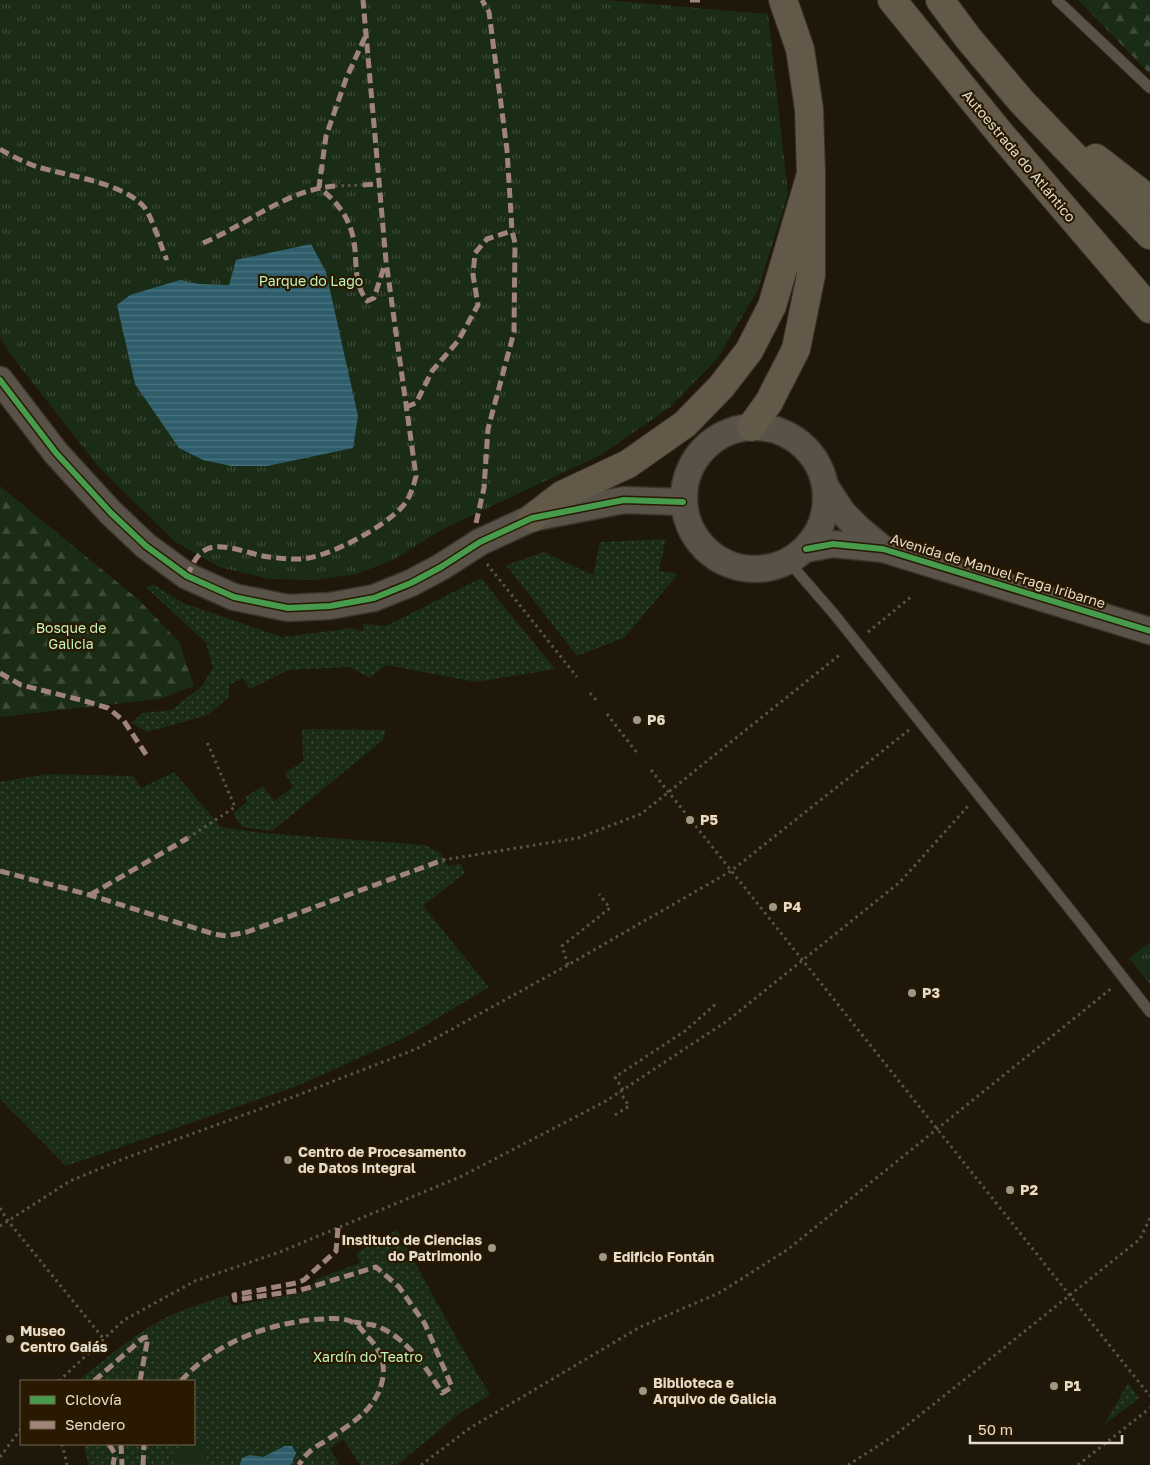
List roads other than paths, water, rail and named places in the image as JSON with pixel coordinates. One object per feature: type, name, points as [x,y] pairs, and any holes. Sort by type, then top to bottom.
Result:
[{"type":"highway","points":[[751,427],[769,402],[796,349],[811,275],[809,110],[800,49],[783,0]]},
{"type":"highway","name":"Autoestrada do Atlántico","points":[[892,0],[999,132],[1150,309]]},
{"type":"highway","points":[[940,0],[968,38],[1022,102],[1150,234]]},
{"type":"highway","points":[[1022,102],[1150,200]]},
{"type":"highway","points":[[532,518],[562,495],[628,464],[685,424],[721,387],[749,350],[772,306],[811,174]]},
{"type":"street","points":[[0,380],[56,453],[146,546],[187,576],[234,596],[288,608],[330,606],[374,598],[411,583],[441,567],[480,542],[532,518],[624,500],[684,502]]},
{"type":"street","name":"Avenida de Manuel Fraga Iribarne","points":[[883,549],[843,513],[827,489],[821,469],[809,451],[792,437],[773,429],[751,427],[729,432],[710,443],[695,460],[686,480],[684,502],[689,526],[702,547],[721,562],[744,570],[767,569],[798,555],[833,544],[883,549],[1150,631]]},
{"type":"street","name":"Avenida de Manuel Fraga Iribarne","points":[[798,555],[819,532],[826,511],[827,489]]},
{"type":"lane","points":[[1057,0],[1150,88]]},
{"type":"lane","points":[[798,555],[834,614],[1150,1012]]},
{"type":"water","points":[[311,244],[326,272],[358,416],[353,448],[267,466],[231,466],[203,460],[179,448],[135,384],[117,305],[130,295],[180,280],[199,284],[229,285],[236,260]]},
{"type":"water","points":[[285,1446],[292,1446],[296,1453],[291,1465],[240,1464],[242,1458],[250,1455],[263,1457]]},
{"type":"place","name":"P6","points":[[637,720]]},
{"type":"place","name":"P5","points":[[690,820]]},
{"type":"place","name":"P4","points":[[773,907]]},
{"type":"place","name":"P3","points":[[912,993]]},
{"type":"place","name":"Centro de Procesamento de Datos Integral","points":[[288,1160]]},
{"type":"place","name":"P2","points":[[1010,1190]]},
{"type":"place","name":"Instituto de Ciencias do Patrimonio","points":[[492,1248]]},
{"type":"place","name":"Edificio Fontán","points":[[603,1257]]},
{"type":"place","name":"Museo Centro Gaiás","points":[[10,1339]]},
{"type":"place","name":"P1","points":[[1054,1386]]},
{"type":"place","name":"Biblioteca e Arquivo de Galicia","points":[[643,1391]]},
{"type":"park label","name":"Parque do Lago","points":[[311,281]]},
{"type":"park label","name":"Bosque de Galicia","points":[[71,636]]},
{"type":"park label","name":"Xardín do Teatro","points":[[368,1357]]}]
